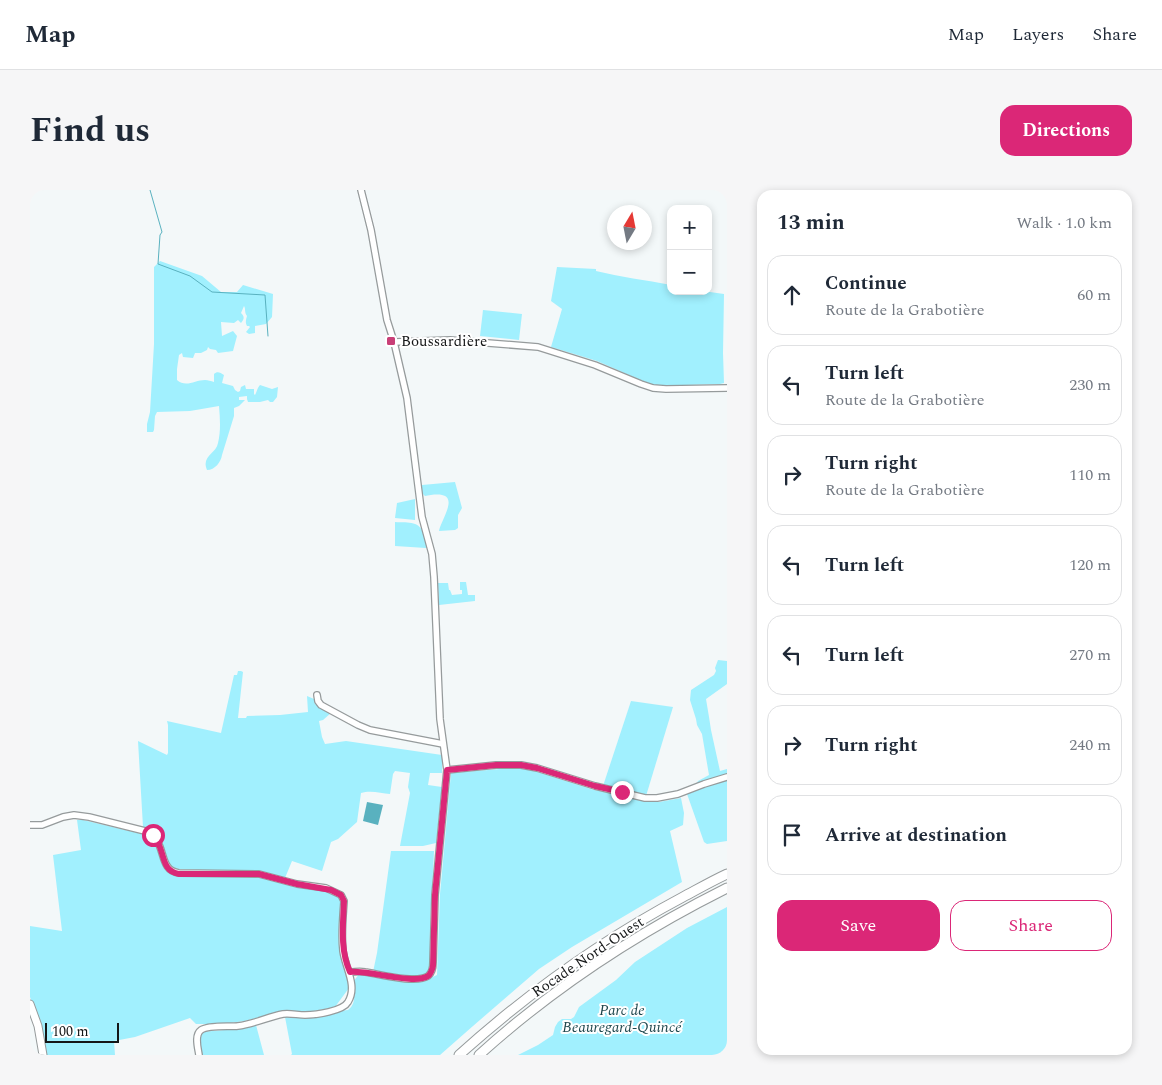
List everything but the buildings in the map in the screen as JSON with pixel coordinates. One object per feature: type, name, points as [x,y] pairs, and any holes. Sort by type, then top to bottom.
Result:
[{"type":"highway","name":"Rocade Nord-Ouest","points":[[459,1055],[514,1008],[588,953],[658,910],[727,874]]},
{"type":"highway","name":"Rocade Nord-Ouest","points":[[479,1055],[539,1004],[604,958],[673,916],[727,888]]},
{"type":"street","points":[[350,972],[366,972],[396,978],[413,979],[426,978],[431,972],[435,895],[447,770],[440,719],[433,561],[422,517],[407,398],[387,320],[371,230],[361,190]]},
{"type":"street","points":[[394,342],[450,340],[538,347],[604,368],[653,388],[727,388]]},
{"type":"street","points":[[317,695],[318,702],[321,705],[365,728],[380,733],[443,744]]},
{"type":"street","points":[[447,770],[496,765],[521,765],[595,786],[651,798],[669,797],[727,777]]},
{"type":"street","points":[[30,825],[42,824],[74,815],[89,817],[146,831],[153,835],[163,854],[166,866],[172,872],[179,874],[259,874],[297,884],[326,888],[342,896],[344,901],[343,949],[350,972],[351,992],[349,1001],[343,1007],[310,1015],[280,1015],[238,1026],[204,1028],[199,1032],[197,1038],[199,1055]]},
{"type":"street","points":[[30,1004],[38,1026],[43,1055]]},
{"type":"green space","points":[[160,261],[202,276],[221,292],[237,292],[243,285],[273,294],[272,317],[266,324],[255,326],[255,333],[249,334],[246,332],[250,327],[246,323],[247,316],[244,306],[241,313],[244,318],[241,323],[238,320],[234,323],[221,322],[222,336],[233,331],[237,336],[233,351],[218,353],[216,350],[208,347],[207,350],[201,353],[195,353],[193,358],[183,357],[182,353],[179,355],[177,380],[180,382],[187,384],[205,380],[214,382],[214,374],[219,372],[224,375],[222,383],[233,386],[238,392],[245,385],[246,389],[254,389],[255,395],[260,385],[272,389],[278,387],[277,397],[273,402],[268,400],[248,402],[247,396],[239,397],[239,400],[245,400],[234,408],[234,416],[221,458],[219,463],[210,470],[207,470],[206,461],[218,443],[220,429],[219,406],[190,411],[157,412],[153,432],[147,432],[154,344],[154,267]]},
{"type":"green space","points":[[557,267],[596,269],[596,271],[605,273],[667,284],[667,295],[712,295],[712,292],[724,294],[724,383],[654,386],[597,361],[551,347],[562,309],[551,301]]},
{"type":"green space","points":[[483,310],[522,314],[519,340],[480,336]]},
{"type":"green space","points":[[455,482],[462,508],[458,515],[458,528],[455,530],[439,531],[447,511],[447,497],[442,495],[425,496],[422,493],[422,485]]},
{"type":"green space","points":[[415,499],[415,520],[395,518],[397,503]]},
{"type":"green space","points":[[395,522],[413,523],[420,527],[425,536],[426,548],[395,546]]},
{"type":"green space","points":[[460,582],[466,582],[468,595],[475,595],[475,601],[439,605],[438,583],[448,583],[452,595],[462,594]]},
{"type":"green space","points":[[718,660],[727,661],[727,684],[706,699],[720,771],[727,769],[727,775],[696,784],[709,775],[702,734],[697,725],[690,700],[691,690],[714,675]]},
{"type":"green space","points":[[238,671],[243,672],[238,718],[308,712],[307,696],[314,699],[315,704],[331,713],[319,721],[325,744],[346,741],[442,755],[442,773],[430,773],[428,785],[442,787],[436,843],[423,846],[400,846],[410,793],[408,787],[410,773],[395,771],[390,794],[361,793],[357,822],[338,839],[331,842],[322,871],[292,861],[285,878],[264,872],[173,869],[170,867],[159,837],[143,827],[138,741],[167,755],[167,721],[221,733],[234,675],[237,675]]},
{"type":"green space","points":[[631,701],[673,707],[646,796],[603,786]]},
{"type":"green space","points":[[513,768],[531,770],[594,790],[648,802],[681,798],[684,813],[683,825],[670,831],[682,882],[572,947],[539,969],[440,1055],[291,1055],[285,1017],[348,1010],[354,1001],[352,983],[360,973],[407,981],[424,981],[437,975],[440,894],[451,773]]},
{"type":"green space","points":[[727,779],[727,841],[707,844],[704,842],[687,794],[691,790]]},
{"type":"green space","points":[[77,820],[146,835],[156,843],[165,868],[172,874],[253,876],[298,887],[326,891],[341,898],[341,957],[349,988],[335,1007],[304,1013],[289,1011],[224,1024],[196,1024],[190,1018],[135,1037],[114,1041],[115,1055],[46,1055],[45,1041],[30,997],[30,926],[62,931],[53,855],[81,850]]},
{"type":"green space","points":[[391,851],[434,851],[430,965],[426,974],[422,976],[409,977],[373,972]]},
{"type":"green space","name":"Parc de Beauregard-Quincé","points":[[727,907],[727,1055],[518,1055],[553,1035],[558,1022],[562,1019],[574,1017],[579,1007],[616,980],[635,962],[687,928]]},
{"type":"green space","points":[[256,1025],[264,1055],[202,1055],[199,1038],[201,1032]]},
{"type":"shaded area","points":[[367,802],[383,805],[378,825],[363,821]]},
{"type":"waterway","points":[[150,190],[162,232],[160,235],[158,264],[190,276],[212,292],[265,295],[268,336]]},
{"type":"place","name":"Boussardière","points":[[391,341]]},
{"type":"route","points":[[153,835],[158,842],[166,866],[172,872],[179,874],[259,874],[297,884],[326,888],[339,893],[344,901],[343,949],[350,972],[418,979],[426,978],[433,966],[435,895],[447,770],[496,765],[521,765],[622,792]]}]
